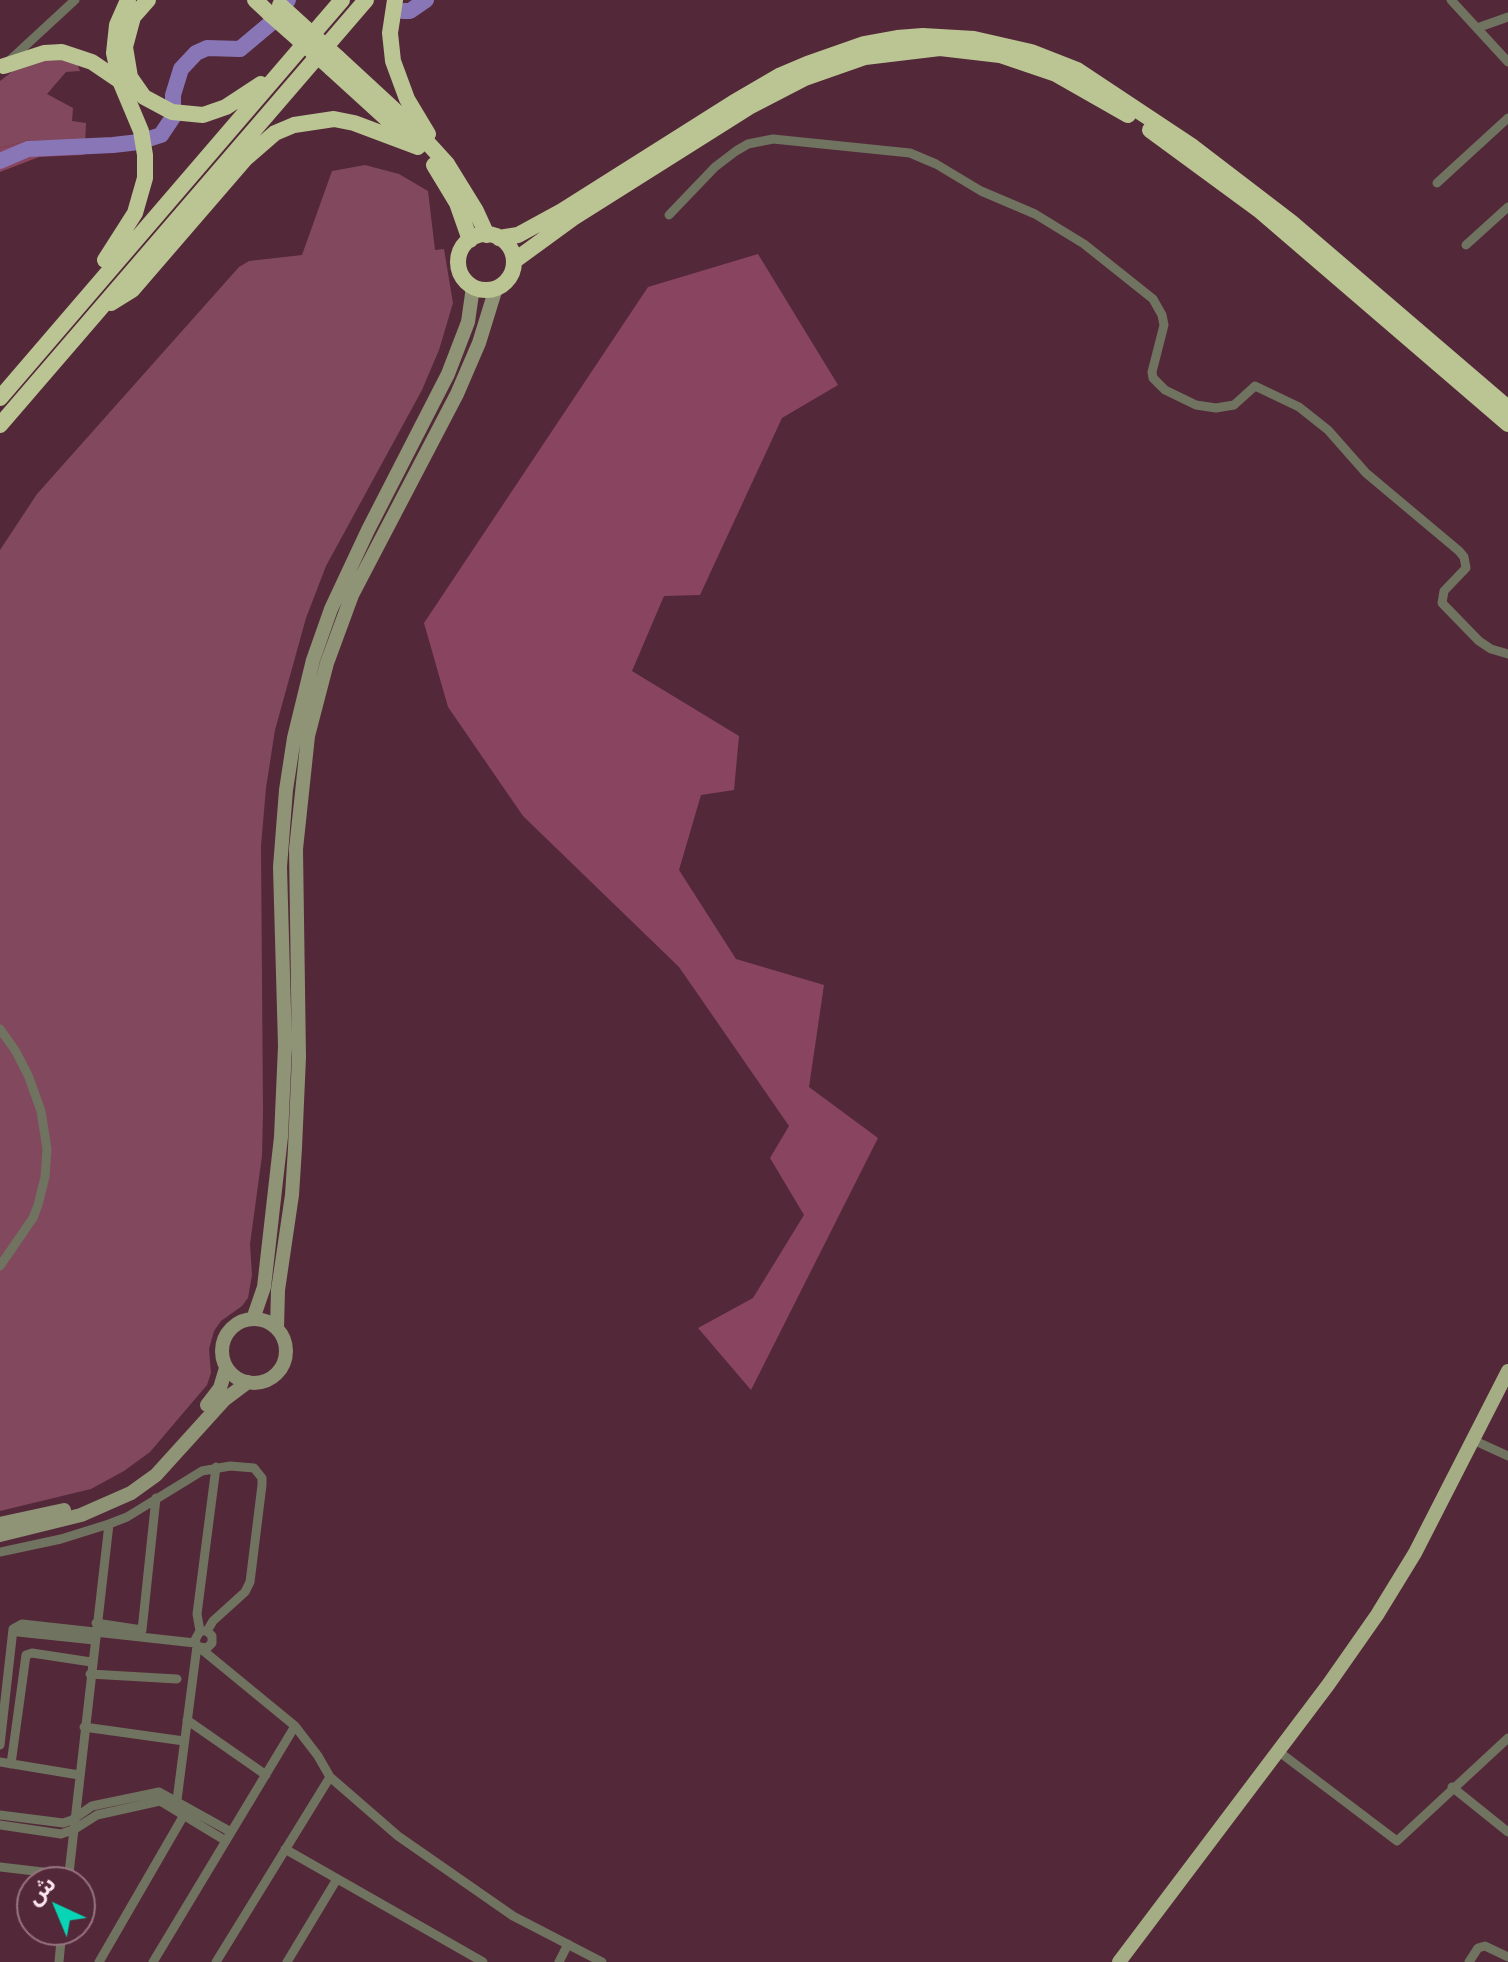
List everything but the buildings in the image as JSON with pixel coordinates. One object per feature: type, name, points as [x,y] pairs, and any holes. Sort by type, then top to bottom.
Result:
[{"type":"highway","points":[[89,294],[103,264],[135,213],[143,190],[146,166],[141,131],[115,62],[117,25],[128,0]]},
{"type":"highway","points":[[148,0],[133,17],[128,31],[126,62],[136,88],[144,97],[172,112],[195,115],[218,110],[278,73]]},
{"type":"highway","points":[[0,398],[342,0]]},
{"type":"highway","points":[[0,425],[366,0]]},
{"type":"highway","points":[[395,0],[390,33],[397,74],[426,149],[451,191],[470,240]]},
{"type":"highway","points":[[265,4],[335,63],[426,149],[462,187],[493,236],[511,250],[514,261],[509,277],[496,288],[485,290],[473,287],[464,280],[458,264],[460,252],[470,240],[493,236],[518,235],[562,211],[744,97],[807,64],[864,44],[897,38],[949,36],[988,41],[1031,52],[1077,70],[1193,147],[1291,222],[1508,408]]},
{"type":"highway","points":[[514,261],[546,236],[719,125],[805,78],[844,63],[897,51],[940,48],[980,51],[1056,74],[1145,127],[1259,210],[1508,424]]},
{"type":"highway","points":[[2,67],[44,53],[62,52],[92,62],[120,81]]},
{"type":"highway","points":[[0,434],[102,307],[132,290],[245,159],[275,133],[304,122],[334,119],[426,149]]},
{"type":"main road","points":[[253,1319],[264,1287],[281,1137],[285,1046],[280,867],[286,790],[300,712],[313,660],[331,609],[448,374],[468,322],[473,287]]},
{"type":"main road","points":[[226,1368],[248,1382],[267,1380],[282,1366],[286,1347],[277,1329],[278,1290],[292,1195],[296,1132],[299,1044],[296,849],[308,736],[327,663],[352,595],[457,394],[479,343],[496,288]]},
{"type":"main road","points":[[0,1524],[85,1505],[131,1482],[163,1454],[216,1395],[226,1368],[222,1355],[226,1336],[235,1326],[253,1319],[277,1329]]},
{"type":"main road","points":[[1119,1962],[1385,1603],[1415,1553],[1508,1371]]},
{"type":"main road","points":[[0,1535],[81,1515],[131,1493],[156,1475],[224,1400],[248,1382]]},
{"type":"street","points":[[2,67],[75,0]]},
{"type":"street","points":[[1456,1],[1477,28],[1504,50],[1508,62]]},
{"type":"street","points":[[1477,28],[1508,17]]},
{"type":"street","points":[[1437,183],[1508,118]]},
{"type":"street","points":[[669,215],[715,167],[736,151],[748,144],[773,139],[910,153],[936,164],[981,191],[1035,214],[1084,244],[1153,299],[1164,325],[1152,372],[1153,378],[1165,390],[1196,405],[1216,408],[1234,405],[1255,386],[1299,407],[1328,430],[1357,465],[1459,551],[1466,568],[1444,591],[1442,603],[1479,641],[1508,654]]},
{"type":"street","points":[[1466,245],[1508,207]]},
{"type":"street","points":[[0,1029],[28,1075],[41,1111],[47,1149],[45,1177],[33,1218],[0,1266]]},
{"type":"street","points":[[1473,1440],[1508,1456]]},
{"type":"street","points":[[177,1800],[201,1639],[197,1614],[216,1467]]},
{"type":"street","points":[[0,1552],[61,1539],[127,1517],[189,1477],[216,1467],[254,1468],[262,1478],[262,1485],[248,1588],[213,1621],[201,1639]]},
{"type":"street","points":[[142,1630],[156,1498]]},
{"type":"street","points":[[70,1866],[109,1524]]},
{"type":"street","points":[[0,1745],[13,1629],[18,1632],[142,1630],[201,1639],[231,1676],[264,1698],[295,1726],[330,1777],[398,1836],[513,1916],[602,1962]]},
{"type":"street","points":[[95,1632],[201,1639]]},
{"type":"street","points":[[11,1764],[27,1654],[91,1662]]},
{"type":"street","points":[[90,1674],[177,1679]]},
{"type":"street","points":[[187,1720],[266,1775]]},
{"type":"street","points":[[153,1962],[295,1726]]},
{"type":"street","points":[[84,1727],[184,1741]]},
{"type":"street","points":[[1278,1751],[1397,1841],[1508,1738]]},
{"type":"street","points":[[0,1762],[79,1775]]},
{"type":"street","points":[[216,1962],[330,1777]]},
{"type":"street","points":[[1452,1787],[1508,1832]]},
{"type":"street","points":[[0,1815],[59,1822],[76,1818],[92,1806],[149,1793],[177,1800],[229,1836]]},
{"type":"street","points":[[162,1797],[184,1815],[229,1836]]},
{"type":"street","points":[[0,1825],[61,1834],[97,1815],[162,1797]]},
{"type":"street","points":[[99,1962],[184,1815]]},
{"type":"street","points":[[285,1849],[483,1962]]},
{"type":"street","points":[[287,1962],[337,1879]]},
{"type":"street","points":[[559,1962],[568,1944]]},
{"type":"street","points":[[1469,1962],[1478,1948],[1485,1946],[1508,1957]]},
{"type":"shaded area","points":[[53,59],[76,61],[80,71],[66,72],[47,94],[73,108],[72,121],[86,123],[85,143],[30,140],[0,148],[0,81],[22,64]]},
{"type":"shaded area","points":[[30,140],[85,143],[84,155],[39,157],[0,172],[0,148]]},
{"type":"shaded area","points":[[365,165],[399,174],[428,191],[435,250],[444,249],[453,303],[439,350],[422,390],[326,566],[306,618],[275,730],[261,846],[262,1156],[250,1244],[252,1275],[248,1298],[214,1331],[209,1349],[211,1373],[207,1385],[150,1452],[91,1489],[0,1511],[0,550],[37,494],[239,267],[249,261],[302,255],[332,171]]},
{"type":"shaded area","points":[[758,254],[838,385],[782,418],[700,595],[664,596],[632,671],[739,736],[734,790],[701,795],[679,870],[736,959],[824,985],[809,1087],[878,1138],[751,1390],[698,1328],[753,1298],[804,1215],[770,1158],[789,1126],[679,967],[523,816],[448,707],[424,623],[648,287]]},
{"type":"waterway","points":[[0,161],[28,149],[113,145],[161,135],[173,117],[173,95],[181,69],[196,53],[207,48],[240,49],[271,23],[288,0]]},
{"type":"waterway","points":[[403,11],[410,11],[426,0]]}]
